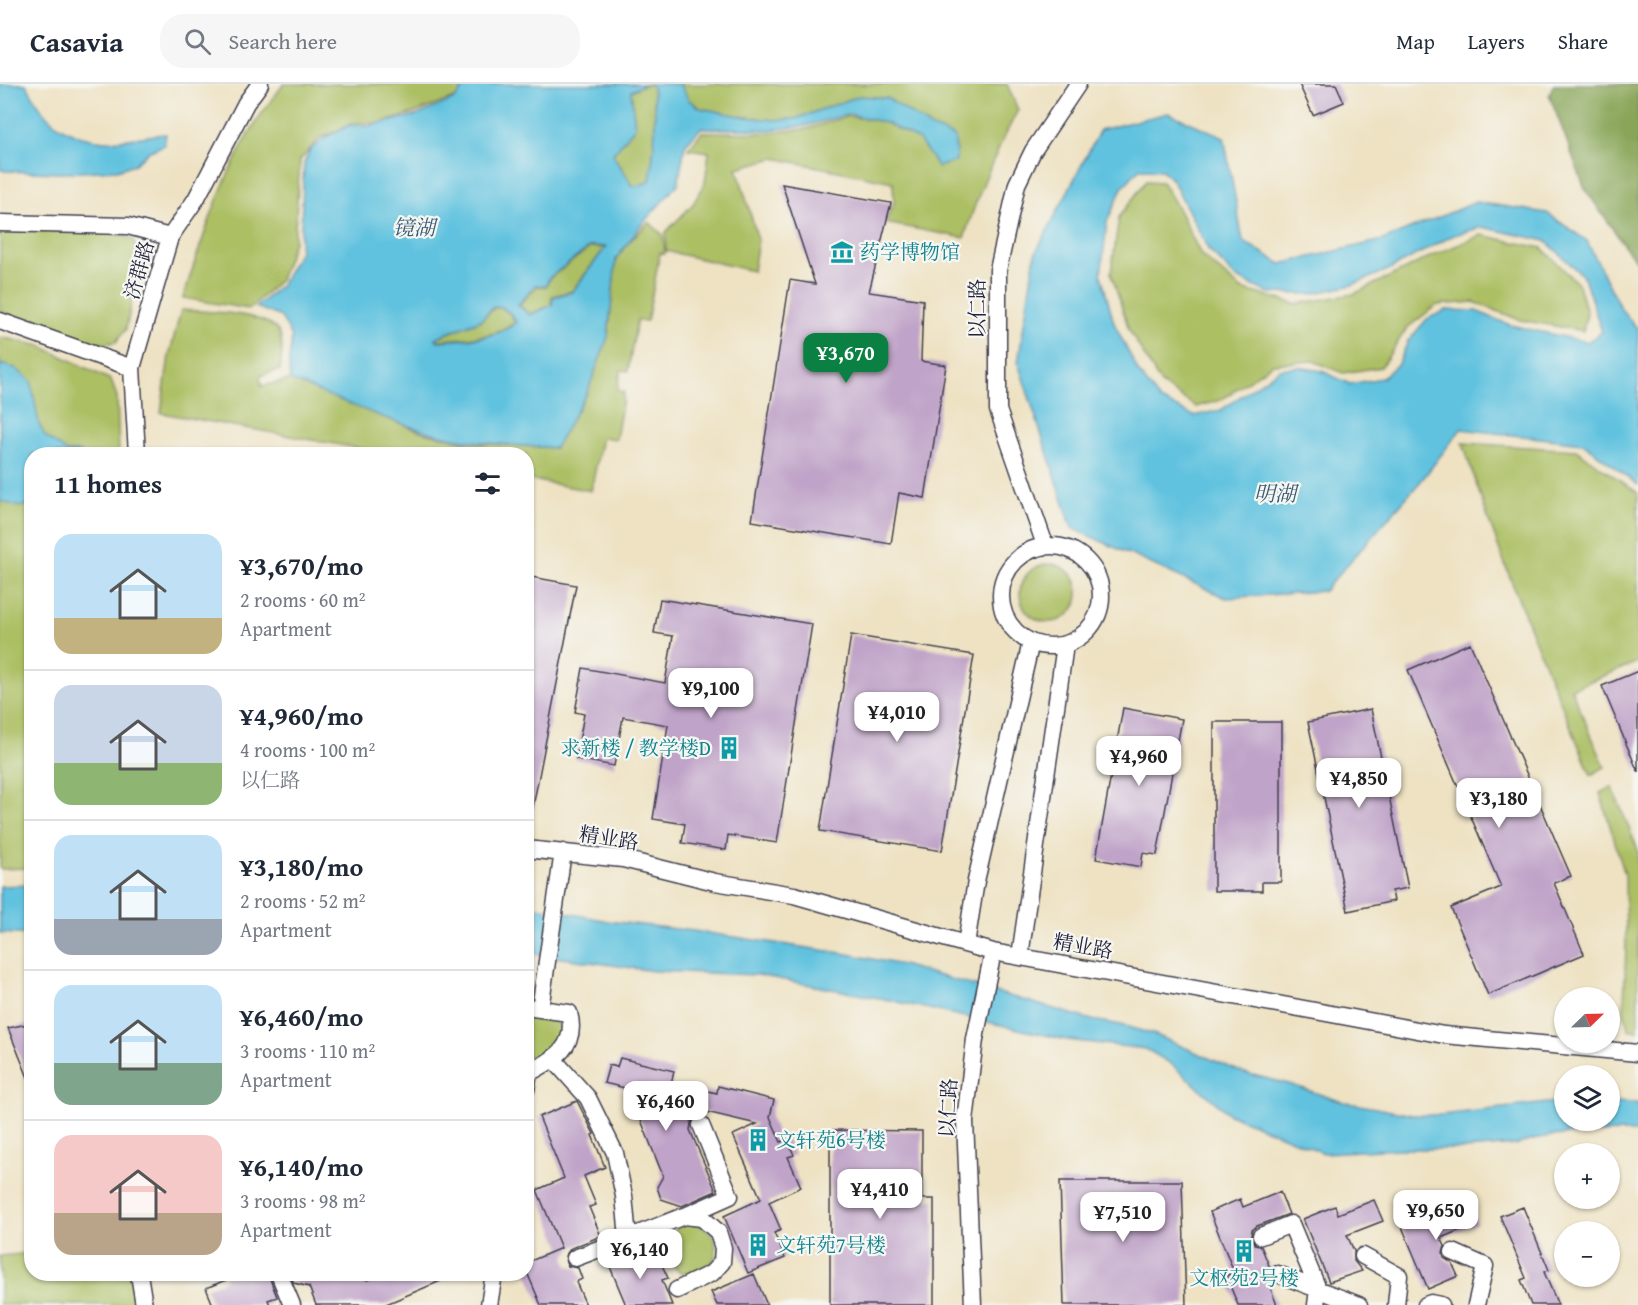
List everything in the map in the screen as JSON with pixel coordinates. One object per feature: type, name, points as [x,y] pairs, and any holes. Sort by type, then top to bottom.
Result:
[{"type":"street","name":"济群路","points":[[137,447],[132,368],[170,237],[196,199],[246,103],[260,84]]},
{"type":"street","name":"以仁路","points":[[1045,545],[998,410],[998,270],[1017,184],[1033,151],[1078,84]]},
{"type":"street","points":[[0,223],[128,226],[170,237]]},
{"type":"street","points":[[0,321],[132,368]]},
{"type":"street","points":[[1045,545],[1062,546],[1077,552],[1090,563],[1099,578],[1102,594],[1100,611],[1092,626],[1080,638],[1065,645],[1048,646],[1031,642],[1017,633],[1006,619],[1001,603],[1002,586],[1007,571],[1017,559],[1030,550],[1045,545]]},
{"type":"street","points":[[966,944],[976,881],[1031,642]]},
{"type":"street","points":[[1020,956],[1065,645]]},
{"type":"street","name":"精业路","points":[[534,850],[623,859],[716,882],[794,895],[993,952],[1444,1035],[1638,1053]]},
{"type":"street","points":[[534,1005],[542,985],[563,852]]},
{"type":"street","name":"以仁路","points":[[973,1305],[965,1121],[975,1039],[993,952]]},
{"type":"street","points":[[534,1008],[569,1013],[572,1024],[567,1044],[554,1060],[534,1068]]},
{"type":"street","points":[[554,1060],[588,1098],[615,1153],[624,1196],[628,1238]]},
{"type":"street","points":[[575,1258],[730,1196],[701,1125]]},
{"type":"street","points":[[677,1290],[712,1273],[722,1262],[723,1248],[718,1232],[702,1218],[684,1216]]},
{"type":"street","points":[[1261,1236],[1291,1224],[1317,1297]]},
{"type":"street","points":[[1453,1252],[1485,1266],[1476,1305]]},
{"type":"street","points":[[1363,1256],[1399,1276],[1396,1305]]},
{"type":"street","points":[[1278,1274],[1317,1297],[1359,1305]]},
{"type":"street","points":[[140,1281],[144,1305]]},
{"type":"street","points":[[282,1281],[292,1305]]},
{"type":"street","points":[[489,1305],[493,1281]]},
{"type":"street","points":[[1426,1305],[1431,1303],[1441,1305]]},
{"type":"green space","points":[[284,84],[466,84],[457,97],[417,112],[381,123],[353,123],[320,138],[300,160],[294,241],[280,280],[249,309],[183,298],[223,186],[250,133]]},
{"type":"green space","points":[[649,84],[652,86],[654,98],[655,122],[650,182],[638,186],[631,185],[613,154],[634,127],[631,91]]},
{"type":"green space","points":[[680,84],[1007,84],[1018,110],[988,173],[964,238],[885,223],[894,203],[893,182],[774,158],[737,168],[758,240],[753,271],[666,251],[666,232],[693,204],[705,183],[709,152],[688,149],[702,132],[766,133],[807,129],[848,116],[884,122],[920,140],[938,167],[954,137],[932,128],[887,98],[859,96],[795,119],[775,120],[700,108],[689,100]]},
{"type":"green space","points":[[1554,84],[1638,84],[1638,262],[1585,189],[1549,94]]},
{"type":"green space","points":[[1146,181],[1162,182],[1178,208],[1201,255],[1241,289],[1296,304],[1354,294],[1481,235],[1542,248],[1579,285],[1587,313],[1583,331],[1520,320],[1474,302],[1437,305],[1407,328],[1381,367],[1343,373],[1313,361],[1272,364],[1221,400],[1196,407],[1161,384],[1129,330],[1111,273],[1119,217]]},
{"type":"green space","points":[[649,222],[663,235],[665,254],[660,253],[647,321],[637,320],[628,371],[621,370],[617,390],[624,392],[616,439],[602,437],[591,491],[534,480],[534,447],[352,447],[161,413],[169,356],[181,310],[219,312],[262,320],[279,333],[282,346],[280,370],[262,375],[260,379],[262,386],[290,380],[422,432],[471,443],[554,448],[608,337],[616,259]]},
{"type":"green space","points":[[0,230],[112,232],[133,239],[140,262],[126,329],[116,342],[97,345],[0,312]]},
{"type":"green space","points":[[591,247],[605,248],[572,291],[552,296],[551,305],[530,314],[519,305],[537,286],[546,287],[550,278]]},
{"type":"green space","points":[[494,308],[502,308],[515,322],[508,328],[489,335],[438,340],[436,338],[481,320]]},
{"type":"green space","points":[[0,337],[41,346],[111,380],[117,397],[119,447],[24,447],[24,868],[0,869]]},
{"type":"green space","points":[[1463,443],[1576,450],[1638,493],[1638,662],[1571,689],[1605,767],[1591,775],[1507,569]]},
{"type":"green space","points":[[1043,564],[1055,564],[1070,572],[1078,587],[1078,599],[1070,614],[1055,622],[1043,622],[1028,614],[1020,599],[1020,587],[1028,572]]},
{"type":"green space","points":[[1612,787],[1638,850],[1638,1031],[1628,1029],[1624,1010],[1625,875],[1600,793]]},
{"type":"green space","points":[[534,1016],[551,1017],[560,1030],[556,1045],[540,1059],[534,1058]]},
{"type":"green space","points":[[691,1224],[700,1226],[711,1235],[716,1249],[714,1258],[705,1269],[691,1274],[682,1272],[671,1263],[666,1249],[668,1240],[677,1229]]},
{"type":"green space","points":[[24,1254],[24,1281],[133,1281],[136,1305],[0,1305],[0,1256]]},
{"type":"water","points":[[0,84],[26,84],[48,117],[71,133],[107,141],[166,134],[164,145],[148,152],[135,164],[117,170],[62,173],[4,171],[0,169]]},
{"type":"water","name":"镜湖","points":[[467,84],[645,84],[631,91],[635,127],[613,154],[631,185],[638,186],[650,181],[653,157],[655,111],[652,87],[649,84],[680,84],[689,100],[700,108],[775,120],[795,119],[859,96],[887,98],[932,128],[955,137],[956,161],[938,167],[919,140],[886,123],[849,114],[805,126],[768,130],[701,128],[685,145],[678,184],[642,224],[616,259],[608,337],[587,393],[555,448],[480,442],[436,434],[399,423],[290,380],[289,361],[292,337],[281,317],[256,307],[281,285],[300,251],[304,164],[309,151],[326,137],[351,125],[368,126],[418,115],[455,99]],"holes":[[[591,246],[606,247],[572,292],[553,297],[552,305],[530,315],[518,305],[535,285],[546,286],[549,278]],[[493,307],[502,307],[511,314],[516,322],[490,335],[438,341],[435,338],[481,320]]]},
{"type":"water","name":"明湖","points":[[1168,113],[1224,137],[1243,241],[1281,264],[1383,240],[1476,202],[1547,213],[1587,241],[1621,309],[1638,329],[1638,485],[1583,443],[1461,429],[1421,481],[1324,591],[1226,598],[1072,528],[1018,363],[1035,254],[1100,130]],"holes":[[[1139,169],[1162,170],[1173,181],[1208,249],[1235,277],[1268,293],[1311,294],[1352,285],[1388,270],[1454,235],[1482,227],[1546,241],[1584,277],[1602,332],[1587,342],[1510,325],[1476,311],[1446,310],[1427,319],[1408,341],[1399,363],[1382,378],[1350,384],[1322,371],[1299,367],[1280,369],[1221,410],[1194,416],[1160,400],[1139,373],[1114,323],[1101,275],[1107,222],[1122,188]]]},
{"type":"water","points":[[0,364],[15,368],[31,381],[39,424],[45,436],[60,447],[24,447],[24,506],[19,507],[0,501]]},
{"type":"water","points":[[24,885],[24,935],[0,933],[0,886]]},
{"type":"water","points":[[534,906],[608,921],[694,931],[848,954],[902,965],[1092,1020],[1156,1035],[1241,1072],[1289,1084],[1343,1102],[1413,1115],[1441,1115],[1554,1102],[1554,1131],[1620,1131],[1620,1102],[1638,1103],[1638,1132],[1579,1133],[1544,1137],[1515,1145],[1466,1149],[1399,1149],[1324,1153],[1229,1114],[1170,1063],[1146,1049],[1067,1040],[889,1000],[758,975],[654,971],[534,954]]},
{"type":"building","points":[[1299,84],[1336,84],[1344,102],[1313,115]]},
{"type":"building","points":[[782,184],[891,203],[869,292],[923,300],[921,361],[946,365],[925,498],[899,493],[891,544],[752,521],[790,280],[815,284]]},
{"type":"building","points":[[534,577],[576,585],[534,802]]},
{"type":"building","name":"求新楼 / 教学楼D","points":[[660,599],[812,624],[777,843],[728,835],[726,850],[682,843],[685,824],[653,819],[668,725],[623,717],[614,766],[576,759],[584,714],[575,712],[583,668],[665,683],[673,636],[654,633]]},
{"type":"building","points":[[851,635],[974,655],[942,851],[820,831]]},
{"type":"building","points":[[1470,643],[1571,876],[1554,883],[1584,954],[1488,995],[1451,908],[1501,887],[1408,670]]},
{"type":"building","points":[[1638,671],[1638,772],[1602,686]]},
{"type":"building","points":[[1123,708],[1182,719],[1157,855],[1143,853],[1141,867],[1096,859]]},
{"type":"building","points":[[1371,709],[1408,888],[1392,891],[1394,901],[1348,911],[1308,722]]},
{"type":"building","points":[[1214,722],[1281,722],[1281,882],[1262,882],[1262,891],[1214,891]]},
{"type":"building","points":[[24,1025],[24,1068],[8,1028]]},
{"type":"building","points":[[620,1058],[674,1071],[671,1085],[683,1113],[689,1111],[692,1119],[690,1130],[716,1191],[682,1206],[661,1199],[657,1187],[663,1176],[635,1105],[658,1096],[604,1083],[609,1065],[617,1067]]},
{"type":"building","name":"文轩苑6号楼","points":[[718,1086],[774,1100],[770,1117],[781,1142],[787,1139],[794,1155],[788,1157],[801,1187],[769,1202],[781,1230],[774,1233],[785,1258],[748,1273],[724,1216],[761,1199],[733,1135],[757,1124],[702,1111],[707,1091],[717,1093]]},
{"type":"building","points":[[577,1101],[594,1134],[592,1135],[605,1167],[584,1176],[596,1205],[589,1207],[601,1236],[571,1248],[565,1256],[568,1266],[578,1268],[582,1279],[576,1282],[586,1305],[541,1305],[531,1281],[534,1281],[534,1260],[561,1248],[537,1190],[564,1178],[539,1117]]},
{"type":"building","points":[[830,1130],[922,1131],[922,1199],[934,1199],[934,1305],[830,1305]]},
{"type":"building","points":[[1060,1181],[1182,1181],[1186,1305],[1064,1305]]},
{"type":"building","name":"文枢苑2号楼","points":[[1280,1192],[1289,1214],[1257,1226],[1252,1230],[1251,1235],[1254,1244],[1261,1246],[1270,1268],[1264,1272],[1277,1305],[1238,1305],[1226,1276],[1234,1272],[1210,1212],[1240,1199],[1243,1207]]},
{"type":"building","points":[[1374,1200],[1383,1221],[1347,1235],[1354,1251],[1354,1261],[1362,1271],[1329,1282],[1303,1219],[1335,1206],[1338,1214]]},
{"type":"building","points":[[1469,1203],[1477,1223],[1441,1238],[1445,1246],[1444,1258],[1452,1263],[1458,1276],[1428,1289],[1400,1222],[1430,1210],[1433,1218]]},
{"type":"building","points":[[1523,1207],[1549,1270],[1544,1272],[1558,1305],[1531,1305],[1521,1280],[1526,1278],[1500,1216]]},
{"type":"building","points":[[649,1250],[656,1265],[661,1263],[668,1278],[662,1280],[672,1305],[626,1305],[608,1262],[628,1253],[630,1258]]},
{"type":"building","points":[[754,1274],[767,1305],[717,1305],[711,1292]]},
{"type":"building","points":[[224,1281],[271,1281],[277,1297],[268,1300],[270,1305],[213,1305],[206,1288]]},
{"type":"building","points":[[293,1281],[441,1281],[384,1305],[316,1305],[309,1287]]},
{"type":"place","name":"药学博物馆","points":[[842,252]]},
{"type":"place","name":"求新楼 / 教学楼D","points":[[729,748]]},
{"type":"place","name":"文轩苑6号楼","points":[[758,1140]]},
{"type":"place","name":"文轩苑7号楼","points":[[758,1245]]},
{"type":"place","name":"文枢苑2号楼","points":[[1244,1251]]}]
